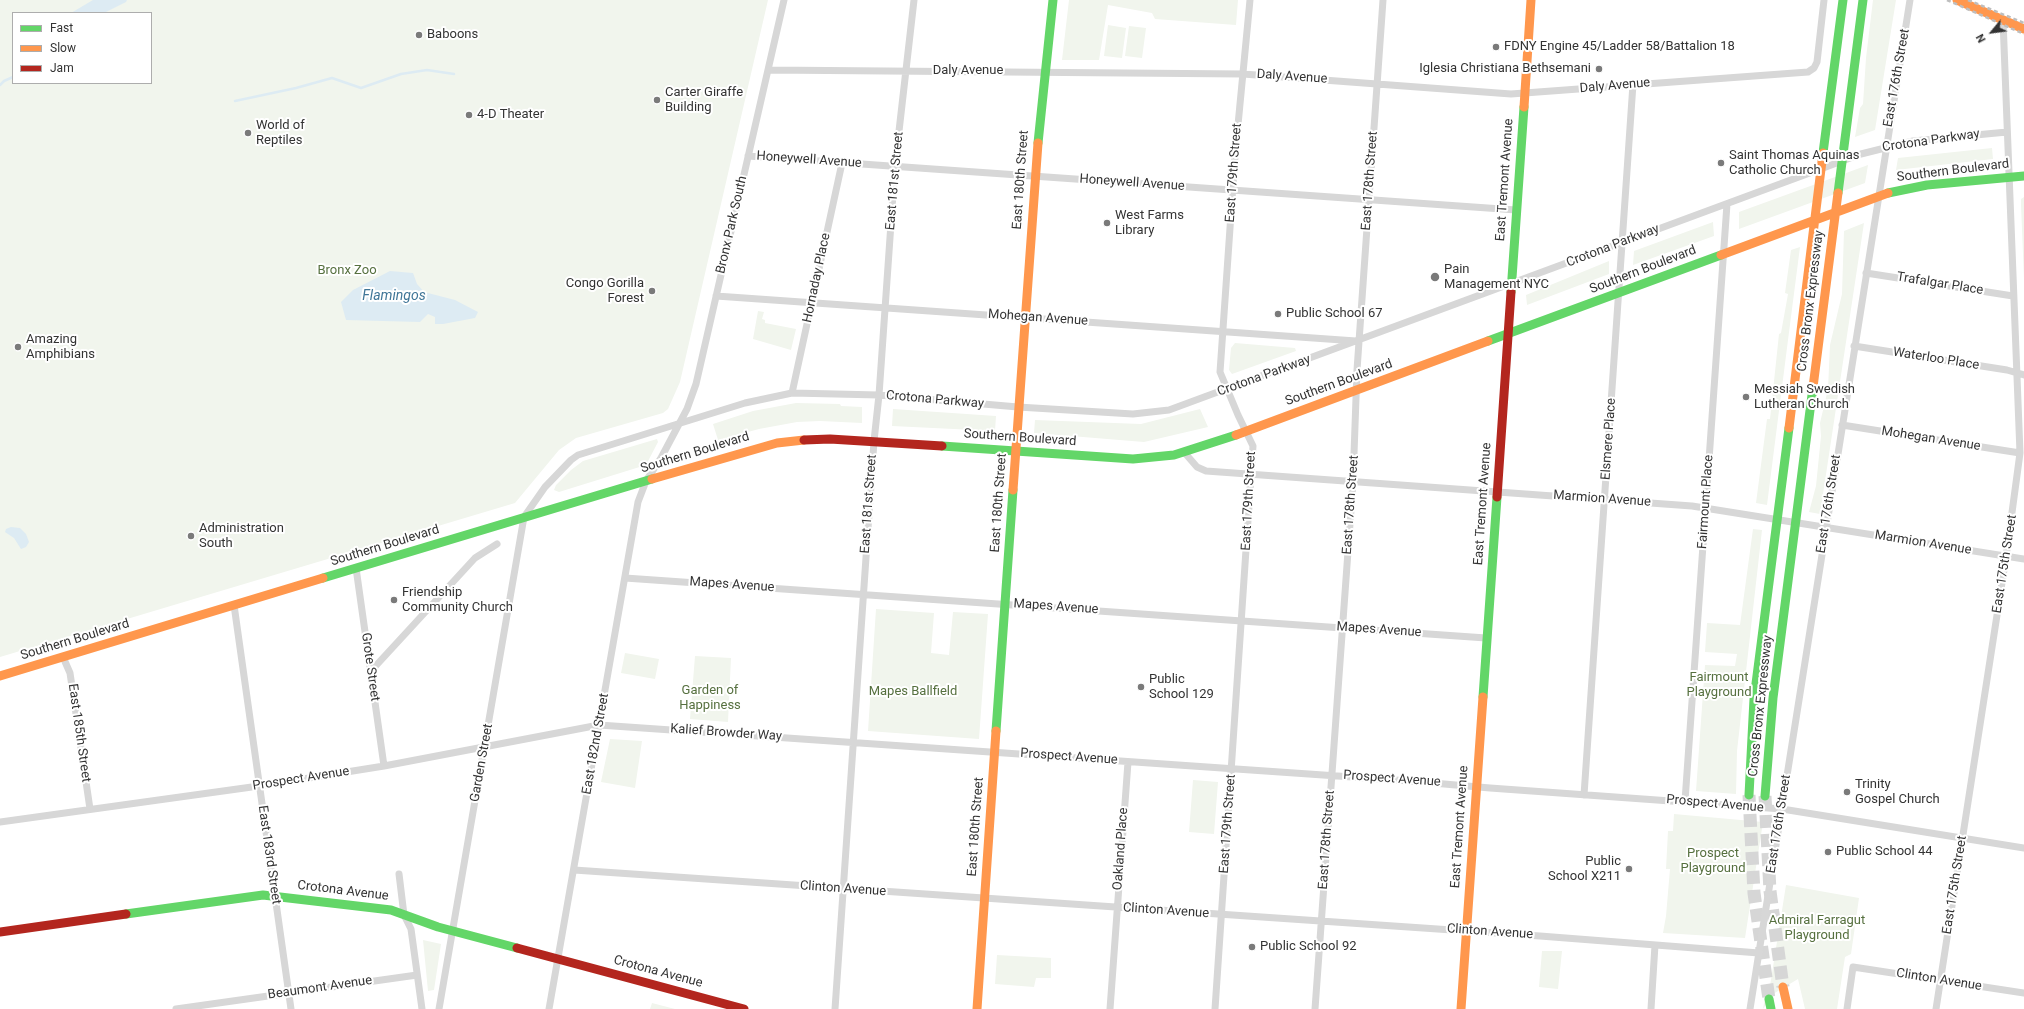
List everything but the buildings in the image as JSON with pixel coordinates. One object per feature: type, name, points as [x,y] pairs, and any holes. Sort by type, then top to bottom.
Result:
[{"type":"main road","name":"East 180th Street","points":[[977,1009],[1034,176],[1044,71],[1053,0]]},
{"type":"main road","name":"East Tremont Avenue","points":[[1460,1009],[1531,0]]},
{"type":"main road","name":"Cross Bronx Expressway","points":[[1749,795],[1754,699],[1843,0]]},
{"type":"main road","name":"Cross Bronx Expressway","points":[[1765,796],[1773,698],[1863,0]]},
{"type":"main road","points":[[1957,0],[2024,29]]},
{"type":"main road","name":"Southern Boulevard","points":[[0,676],[524,517],[777,443],[812,439],[874,441],[1142,459],[1184,452],[1358,390],[1878,196],[1923,185],[2024,176]]},
{"type":"main road","name":"Crotona Avenue","points":[[0,932],[263,895],[274,896],[391,910],[453,931],[744,1009]]},
{"type":"main road","points":[[1783,987],[1788,1009]]},
{"type":"main road","points":[[1769,999],[1772,1009]]},
{"type":"street","name":"Bronx Park South","points":[[646,481],[661,458],[687,409],[696,384],[784,0]]},
{"type":"street","name":"East 181st Street","points":[[835,1009],[863,594],[874,441],[886,307],[895,166],[914,0]]},
{"type":"street","name":"East 179th Street","points":[[1215,1009],[1253,446],[1220,372],[1233,190],[1250,0]]},
{"type":"street","name":"East 178th Street","points":[[1315,1009],[1353,482],[1359,341],[1383,0]]},
{"type":"street","name":"Daly Avenue","points":[[768,70],[1044,71],[1243,74],[1511,94],[1804,73],[1814,68],[1817,62],[1824,0]]},
{"type":"street","name":"East 176th Street","points":[[1750,1009],[1910,0]]},
{"type":"street","name":"East 175th Street","points":[[1936,1009],[2006,556],[2020,453],[2021,374],[2013,296],[2003,20]]},
{"type":"street","name":"Elsmere Place","points":[[1584,795],[1634,84]]},
{"type":"street","name":"Crotona Parkway","points":[[524,517],[545,487],[571,460],[578,455],[745,403],[792,393],[879,395],[1018,407],[1133,414],[1160,412],[1227,390],[1853,156],[1886,146],[1922,140],[2007,132]]},
{"type":"street","name":"Honeywell Avenue","points":[[748,156],[1516,210]]},
{"type":"street","name":"Hornaday Place","points":[[792,393],[842,163]]},
{"type":"street","name":"Fairmount Place","points":[[1685,801],[1727,204]]},
{"type":"street","name":"Trafalgar Place","points":[[1866,273],[2013,296]]},
{"type":"street","name":"Mohegan Avenue","points":[[716,296],[1359,341]]},
{"type":"street","name":"Waterloo Place","points":[[1854,346],[2007,370],[2021,374]]},
{"type":"street","name":"Mohegan Avenue","points":[[1842,425],[2020,453]]},
{"type":"street","name":"Marmion Avenue","points":[[1184,452],[1202,470],[1605,499],[1706,508],[2024,559]]},
{"type":"street","name":"East 182nd Street","points":[[549,1009],[638,502],[646,481]]},
{"type":"street","name":"Garden Street","points":[[439,1009],[524,517]]},
{"type":"street","points":[[371,671],[475,558],[497,544]]},
{"type":"street","name":"Grote Street","points":[[356,568],[384,766]]},
{"type":"street","name":"Mapes Avenue","points":[[625,578],[1486,638]]},
{"type":"street","name":"East 183rd Street","points":[[234,605],[291,1009]]},
{"type":"street","name":"East 185th Street","points":[[64,657],[70,673],[90,809]]},
{"type":"street","name":"Prospect Avenue","points":[[0,822],[259,786],[384,766],[599,724]]},
{"type":"street","name":"Kalief Browder Way","points":[[599,724],[853,742]]},
{"type":"street","name":"Prospect Avenue","points":[[853,742],[1332,775],[1782,809],[2024,848]]},
{"type":"street","name":"Oakland Place","points":[[1110,1009],[1128,762]]},
{"type":"street","name":"Clinton Avenue","points":[[574,870],[1466,931],[1759,953]]},
{"type":"street","points":[[399,874],[404,915],[410,929],[422,1009]]},
{"type":"street","points":[[1651,1009],[1655,945]]},
{"type":"street","name":"Clinton Avenue","points":[[1847,1009],[1853,967],[2024,993]]},
{"type":"street","name":"Beaumont Avenue","points":[[176,1009],[417,975]]},
{"type":"green space","name":"Bronx Zoo","points":[[0,0],[768,0],[680,382],[668,409],[663,413],[576,438],[559,450],[515,503],[0,657]]},
{"type":"green space","points":[[1069,0],[1238,0],[1236,25],[1155,19],[1152,13],[1108,5],[1099,60],[1062,60]]},
{"type":"green space","points":[[1873,0],[1896,0],[1875,130],[1855,137],[1860,108],[1863,104],[1866,58]]},
{"type":"green space","points":[[1108,25],[1126,28],[1122,58],[1104,56]]},
{"type":"green space","points":[[1129,26],[1146,28],[1142,58],[1125,56]]},
{"type":"green space","points":[[1992,148],[1993,159],[1896,170],[1898,158]]},
{"type":"green space","points":[[1868,165],[1865,183],[1739,229],[1739,212]]},
{"type":"green space","points":[[2024,197],[2024,279],[2021,199]]},
{"type":"green space","points":[[1713,222],[1714,236],[1633,265],[1634,251]]},
{"type":"green space","points":[[1864,223],[1820,514],[1809,512],[1816,486],[1821,436],[1820,423],[1828,389],[1830,345],[1842,294],[1844,231]]},
{"type":"green space","points":[[1800,247],[1767,505],[1756,503],[1767,419],[1770,419],[1779,334],[1781,333],[1788,294],[1785,293],[1791,250]]},
{"type":"green space","points":[[1609,261],[1609,274],[1527,305],[1526,295]]},
{"type":"green space","points":[[758,311],[764,312],[762,319],[765,320],[765,323],[796,329],[791,350],[753,339]]},
{"type":"green space","points":[[1235,343],[1295,348],[1296,351],[1232,374],[1229,370],[1231,348]]},
{"type":"green space","points":[[796,403],[840,404],[841,406],[862,407],[862,423],[820,421],[797,422],[759,429],[718,440],[713,424],[753,411]]},
{"type":"green space","points":[[893,409],[996,416],[995,431],[892,426]]},
{"type":"green space","points":[[1200,409],[1208,427],[1144,442],[1034,433],[1035,420],[1141,424]]},
{"type":"green space","points":[[657,439],[658,442],[646,465],[559,492],[554,490],[556,485],[571,470],[583,461]]},
{"type":"green space","name":"Fairmount Playground","points":[[1753,529],[1762,530],[1737,751],[1736,794],[1696,791],[1705,665],[1735,666],[1737,654],[1705,652],[1707,623],[1740,625]]},
{"type":"green space","name":"Mapes Ballfield","points":[[876,609],[934,613],[931,653],[949,655],[953,612],[988,614],[979,739],[868,731]]},
{"type":"green space","points":[[625,653],[659,659],[655,679],[621,673]]},
{"type":"green space","name":"Garden of Happiness","points":[[695,656],[731,658],[728,722],[690,719]]},
{"type":"green space","points":[[610,739],[642,741],[635,788],[601,782]]},
{"type":"green space","points":[[1193,780],[1218,782],[1214,834],[1189,832]]},
{"type":"green space","name":"Prospect Playground","points":[[1674,814],[1763,822],[1745,938],[1663,933],[1670,869],[1666,869],[1668,831],[1673,831]]},
{"type":"green space","name":"Admiral Farragut Playground","points":[[1786,885],[1859,898],[1851,954],[1845,957],[1837,1009],[1805,1009],[1798,979],[1773,994],[1763,1009],[1767,986],[1770,986]]},
{"type":"green space","points":[[423,940],[441,944],[434,990],[428,991]]},
{"type":"green space","points":[[1542,951],[1562,951],[1558,989],[1539,987]]},
{"type":"green space","points":[[997,955],[1051,958],[1051,978],[1036,978],[1034,987],[995,984]]},
{"type":"green space","points":[[652,1003],[675,1009],[650,1009]]},
{"type":"water","points":[[93,0],[127,0],[126,2],[106,12],[73,12]]},
{"type":"water","name":"Flamingos","points":[[390,271],[413,273],[417,284],[424,292],[455,300],[478,312],[475,318],[443,324],[435,324],[435,317],[428,314],[420,322],[346,320],[341,302],[353,290]]},
{"type":"water","points":[[11,527],[20,528],[26,534],[29,542],[26,547],[21,549],[14,538],[5,532],[6,529]]},
{"type":"waterway","points":[[235,101],[296,88],[332,78],[361,88],[401,74],[427,70],[454,74]]},
{"type":"waterway","points":[[0,85],[4,81],[12,77]]},
{"type":"tunnel","points":[[1749,795],[1754,893],[1769,999]]},
{"type":"tunnel","points":[[1765,796],[1770,891],[1783,987]]},
{"type":"railway","points":[[1947,0],[2024,34]]},
{"type":"railway","points":[[1968,0],[2024,23]]},
{"type":"traffic: fast","points":[[1038,143],[1053,0]]},
{"type":"traffic: fast","points":[[1823,153],[1843,0]]},
{"type":"traffic: fast","points":[[1838,193],[1863,0]]},
{"type":"traffic: fast","points":[[1511,292],[1524,107]]},
{"type":"traffic: fast","points":[[1888,193],[1927,185],[2024,176]]},
{"type":"traffic: fast","points":[[1488,341],[1721,255]]},
{"type":"traffic: fast","points":[[1765,796],[1773,698],[1813,387]]},
{"type":"traffic: fast","points":[[1749,795],[1754,699],[1789,428]]},
{"type":"traffic: fast","points":[[942,446],[1133,459],[1174,455],[1236,435]]},
{"type":"traffic: fast","points":[[323,578],[652,479]]},
{"type":"traffic: fast","points":[[996,731],[1013,490]]},
{"type":"traffic: fast","points":[[1483,697],[1497,497]]},
{"type":"traffic: fast","points":[[126,914],[263,895],[391,910],[438,927],[517,948]]},
{"type":"traffic: fast","points":[[1769,999],[1771,1009]]},
{"type":"traffic: slow","points":[[1524,107],[1531,0]]},
{"type":"traffic: slow","points":[[1957,0],[2024,29]]},
{"type":"traffic: slow","points":[[1013,490],[1038,143]]},
{"type":"traffic: slow","points":[[1789,428],[1823,153]]},
{"type":"traffic: slow","points":[[1813,387],[1838,193]]},
{"type":"traffic: slow","points":[[1721,255],[1888,193]]},
{"type":"traffic: slow","points":[[1236,435],[1488,341]]},
{"type":"traffic: slow","points":[[652,479],[777,443],[804,440]]},
{"type":"traffic: slow","points":[[0,676],[323,578]]},
{"type":"traffic: slow","points":[[1461,1009],[1483,697]]},
{"type":"traffic: slow","points":[[977,1009],[996,731]]},
{"type":"traffic: slow","points":[[1783,987],[1788,1009]]},
{"type":"traffic: jam","points":[[1497,497],[1511,292]]},
{"type":"traffic: jam","points":[[804,440],[830,439],[942,446]]},
{"type":"traffic: jam","points":[[0,932],[126,914]]},
{"type":"traffic: jam","points":[[517,948],[744,1009]]},
{"type":"place","name":"Baboons","points":[[419,35]]},
{"type":"place","name":"FDNY Engine 45/Ladder 58/Battalion 18","points":[[1496,47]]},
{"type":"place","name":"Iglesia Christiana Bethsemani","points":[[1599,69]]},
{"type":"place","name":"Carter Giraffe Building","points":[[657,100]]},
{"type":"place","name":"4-D Theater","points":[[469,115]]},
{"type":"place","name":"World of Reptiles","points":[[248,133]]},
{"type":"place","name":"Saint Thomas Aquinas Catholic Church","points":[[1721,163]]},
{"type":"place","name":"West Farms Library","points":[[1107,223]]},
{"type":"place","name":"Pain Management NYC","points":[[1435,277]]},
{"type":"place","name":"Congo Gorilla Forest","points":[[652,291]]},
{"type":"place","name":"Public School 67","points":[[1278,314]]},
{"type":"place","name":"Amazing Amphibians","points":[[18,347]]},
{"type":"place","name":"Messiah Swedish Lutheran Church","points":[[1746,397]]},
{"type":"place","name":"Administration South","points":[[191,536]]},
{"type":"place","name":"Friendship Community Church","points":[[394,600]]},
{"type":"place","name":"Public School 129","points":[[1141,687]]},
{"type":"place","name":"Trinity Gospel Church","points":[[1847,792]]},
{"type":"place","name":"Public School 44","points":[[1828,852]]},
{"type":"place","name":"Public School X211","points":[[1629,869]]},
{"type":"place","name":"Public School 92","points":[[1252,947]]}]
